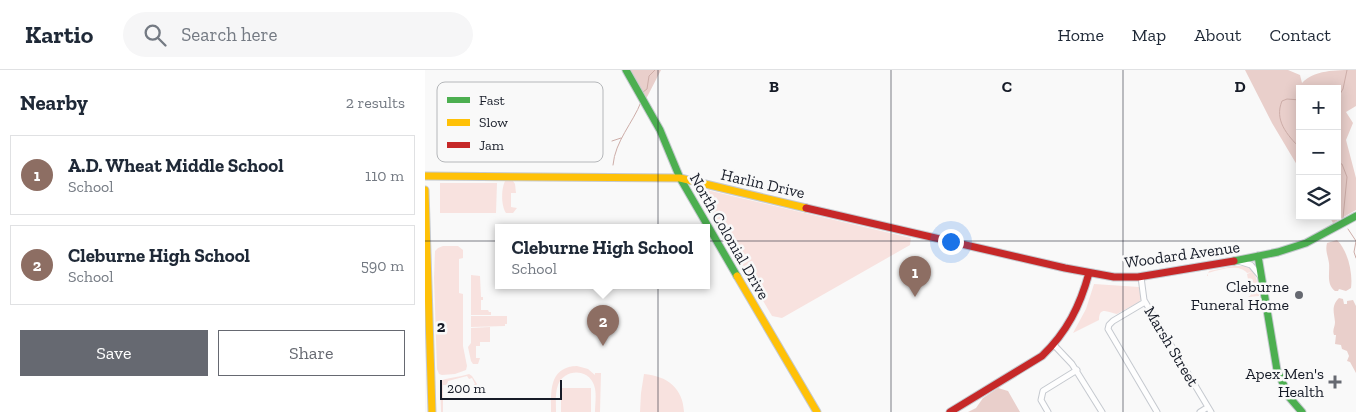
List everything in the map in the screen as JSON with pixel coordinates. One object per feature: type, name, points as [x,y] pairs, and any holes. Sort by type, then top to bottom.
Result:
[{"type":"street","name":"North Colonial Drive","points":[[626,70],[660,130],[680,178],[707,224]]},
{"type":"street","name":"Harlin Drive","points":[[425,176],[680,178],[1089,273]]},
{"type":"street","points":[[425,190],[433,412]]},
{"type":"street","name":"Woodard Avenue","points":[[1089,273],[1114,277],[1141,277],[1235,261],[1306,243],[1356,216]]},
{"type":"street","name":"North Colonial Drive","points":[[710,229],[817,412]]},
{"type":"street","points":[[1258,256],[1277,370],[1289,397],[1302,412]]},
{"type":"street","points":[[1235,261],[1250,265],[1263,279]]},
{"type":"street","points":[[950,412],[1042,356],[1054,345],[1068,329],[1076,314],[1089,273]]},
{"type":"street","name":"Marsh Street","points":[[1141,277],[1145,302],[1209,410]]},
{"type":"street","points":[[1145,302],[1113,320],[1108,329],[1157,412]]},
{"type":"street","points":[[1054,345],[1077,370],[1102,412]]},
{"type":"street","points":[[1048,412],[1041,400],[1041,394],[1045,389],[1077,370]]},
{"type":"street","points":[[1200,412],[1209,410]]},
{"type":"shaded area","points":[[629,70],[661,70],[646,99]]},
{"type":"shaded area","points":[[1245,70],[1288,70],[1300,75],[1302,83],[1319,73],[1356,70],[1356,106],[1346,112],[1353,123],[1346,140],[1356,178],[1356,210],[1341,218],[1341,85],[1296,85],[1296,163],[1272,123]]},
{"type":"shaded area","points":[[505,181],[513,181],[515,184],[516,193],[511,193],[511,207],[517,208],[513,213],[506,213],[502,202]]},
{"type":"shaded area","points":[[440,183],[497,183],[496,213],[440,213]]},
{"type":"shaded area","points":[[707,190],[911,238],[910,245],[782,318],[772,316],[700,194]]},
{"type":"shaded area","points":[[1337,240],[1347,256],[1350,269],[1351,288],[1346,291],[1339,289],[1335,291],[1329,282],[1329,263],[1326,246],[1327,243]]},
{"type":"shaded area","points":[[443,246],[458,246],[463,250],[463,258],[459,259],[459,293],[463,294],[463,346],[467,366],[466,370],[455,374],[442,375],[439,374],[437,369],[434,278],[435,251]]},
{"type":"shaded area","points":[[1234,266],[1250,266],[1257,280],[1259,296],[1248,297],[1251,295],[1247,274],[1252,272],[1247,273],[1239,268],[1234,268],[1208,273],[1209,271]]},
{"type":"shaded area","points":[[471,275],[480,276],[481,297],[483,297],[483,300],[481,300],[481,310],[488,310],[491,312],[491,315],[471,315]]},
{"type":"shaded area","points":[[1094,284],[1139,287],[1141,299],[1117,314],[1103,311],[1099,315],[1099,320],[1073,333],[1086,309]]},
{"type":"shaded area","points":[[1339,298],[1343,299],[1344,304],[1347,304],[1347,301],[1353,300],[1356,306],[1356,373],[1350,362],[1347,361],[1349,356],[1347,351],[1342,349],[1341,345],[1335,344],[1336,335],[1333,332],[1335,322],[1334,309]]},
{"type":"shaded area","points":[[471,316],[507,316],[507,324],[505,326],[471,327]]},
{"type":"shaded area","points":[[490,327],[490,342],[480,342],[480,346],[476,346],[476,358],[480,358],[478,364],[473,364],[468,347],[471,343],[471,328]]},
{"type":"shaded area","points":[[577,366],[588,369],[595,375],[595,373],[601,373],[600,412],[595,412],[595,391],[591,379],[582,373],[570,373],[558,385],[556,391],[556,412],[551,412],[552,388],[556,375],[568,367]]},
{"type":"shaded area","points":[[469,374],[477,384],[474,388],[472,386],[475,384],[472,378],[469,379],[467,376],[448,381],[447,385],[443,385],[443,412],[441,412],[440,381]]},
{"type":"shaded area","points":[[644,374],[660,377],[672,385],[681,396],[684,412],[640,412]]},
{"type":"shaded area","points":[[561,388],[591,388],[591,412],[561,412]]},
{"type":"shaded area","points":[[998,388],[1008,391],[1020,412],[968,412],[976,408],[983,398]]},
{"type":"waterway","points":[[643,92],[647,89],[649,76],[655,70]]},
{"type":"waterway","points":[[1341,92],[1347,70]]},
{"type":"waterway","points":[[1296,100],[1287,99],[1282,101],[1280,108],[1283,127],[1296,144]]},
{"type":"waterway","points":[[613,165],[617,148],[641,102]]},
{"type":"waterway","points":[[612,141],[621,138]]},
{"type":"waterway","points":[[1341,164],[1347,177],[1343,218]]},
{"type":"waterway","points":[[1348,229],[1356,241],[1354,252],[1356,258]]},
{"type":"traffic: fast","points":[[626,70],[660,130],[680,178],[707,224]]},
{"type":"traffic: fast","points":[[1234,261],[1278,252],[1306,243],[1356,216]]},
{"type":"traffic: fast","points":[[710,230],[737,276]]},
{"type":"traffic: fast","points":[[1258,256],[1277,370],[1289,397],[1302,412]]},
{"type":"traffic: slow","points":[[425,176],[680,178],[806,208]]},
{"type":"traffic: slow","points":[[425,190],[432,412]]},
{"type":"traffic: slow","points":[[737,276],[817,412]]},
{"type":"traffic: jam","points":[[806,208],[1065,268],[1114,277],[1138,277],[1234,261]]},
{"type":"traffic: jam","points":[[950,412],[1042,356],[1059,338],[1071,318],[1089,273]]},
{"type":"place","name":"Cleburne Funeral Home","points":[[1299,295]]},
{"type":"place","name":"A.D. Wheat Middle School","points":[[915,297]]},
{"type":"place","name":"Cleburne High School","points":[[603,346]]},
{"type":"place","name":"Apex Men's Health","points":[[1335,382]]}]
